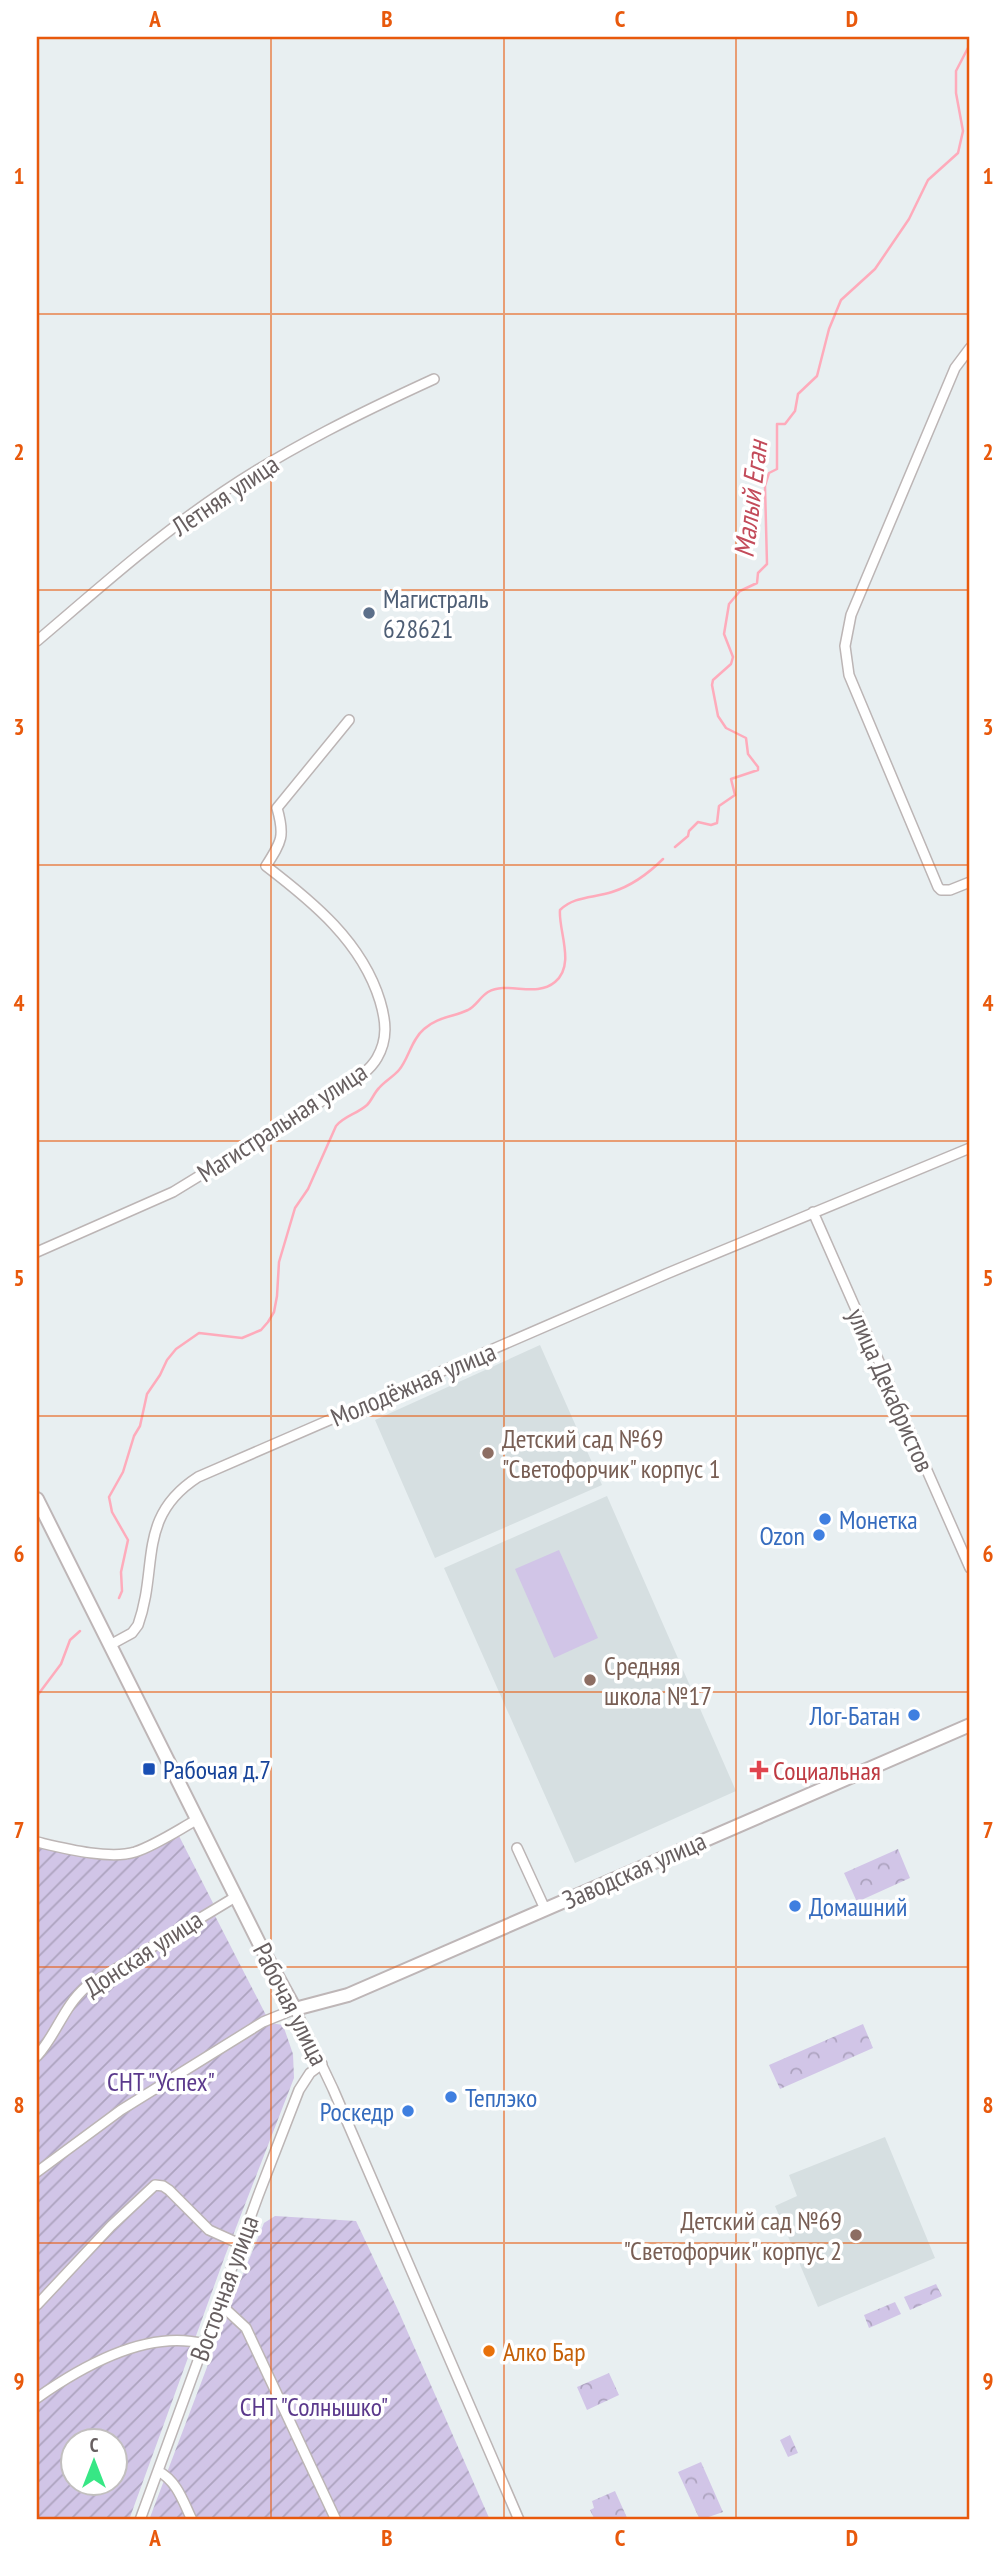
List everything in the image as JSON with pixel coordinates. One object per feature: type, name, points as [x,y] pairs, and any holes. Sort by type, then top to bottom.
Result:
[{"type":"street","points":[[970,348],[955,368],[851,615],[845,646],[849,675],[938,887],[941,890],[950,890],[970,882]]},
{"type":"street","name":"Летняя улица","points":[[37,641],[132,562],[223,492],[318,436],[434,379]]},
{"type":"street","name":"Магистральная улица","points":[[37,1252],[173,1192],[340,1090],[376,1060],[385,1040],[385,1019],[370,976],[341,933],[317,907],[266,866],[283,835],[277,808],[349,720]]},
{"type":"street","name":"Молодёжная улица","points":[[110,1645],[128,1636],[138,1625],[155,1531],[162,1511],[177,1491],[198,1477],[813,1212],[970,1148]]},
{"type":"street","name":"улица Декабристов","points":[[813,1212],[970,1569]]},
{"type":"street","name":"Рабочая улица","points":[[37,1499],[322,2064],[519,2520]]},
{"type":"street","name":"Заводская улица","points":[[295,2010],[348,1995],[970,1725]]},
{"type":"street","points":[[37,1842],[60,1848],[124,1854],[140,1850],[198,1819]]},
{"type":"street","points":[[517,1848],[545,1909]]},
{"type":"street","name":"Донская улица","points":[[37,2056],[55,2033],[70,2005],[86,1987],[237,1896]]},
{"type":"street","points":[[37,2172],[121,2110],[263,2022],[295,2010]]},
{"type":"street","name":"Восточная улица","points":[[140,2520],[299,2090],[310,2073],[322,2064]]},
{"type":"street","points":[[37,2305],[103,2233],[155,2185],[169,2190],[209,2230],[240,2244]]},
{"type":"street","points":[[219,2303],[246,2329],[336,2520]]},
{"type":"street","points":[[37,2398],[94,2362],[120,2352],[180,2341],[204,2344]]},
{"type":"street","points":[[158,2471],[169,2477],[175,2485],[192,2520]]},
{"type":"shaded area","name":"Детский сад №69 \"Светофорчик\" корпус 1","points":[[540,1345],[602,1485],[435,1558],[375,1420]]},
{"type":"shaded area","name":"Средняя школа №17","points":[[607,1496],[736,1791],[575,1863],[444,1568]]},
{"type":"shaded area","name":"Детский сад №69 \"Светофорчик\" корпус 2","points":[[885,2137],[935,2258],[818,2307],[775,2206],[797,2196],[789,2175]]},
{"type":"green space","points":[[559,1550],[598,1638],[554,1658],[515,1569]]},
{"type":"green space","name":"СНТ \"Успех\"","points":[[178,1834],[213,1903],[210,1906],[270,2023],[283,2025],[293,2054],[294,2078],[225,2256],[129,2520],[37,2520],[37,1847],[127,1860]]},
{"type":"green space","points":[[898,1849],[910,1878],[857,1902],[844,1873]]},
{"type":"green space","points":[[863,2024],[873,2048],[780,2089],[769,2065]]},
{"type":"green space","name":"СНТ \"Солнышко\"","points":[[275,2216],[356,2221],[490,2520],[149,2520],[264,2223]]},
{"type":"green space","points":[[936,2284],[942,2296],[910,2310],[904,2297]]},
{"type":"green space","points":[[895,2302],[901,2314],[869,2328],[864,2315]]},
{"type":"green space","points":[[609,2373],[619,2395],[587,2410],[577,2387]]},
{"type":"green space","points":[[790,2435],[798,2453],[788,2457],[780,2440]]},
{"type":"green space","points":[[701,2462],[723,2512],[700,2520],[678,2472]]},
{"type":"green space","points":[[615,2491],[628,2520],[595,2520],[590,2510],[594,2508],[592,2501]]},
{"type":"waterway","name":"Малый Еган","points":[[675,847],[688,836],[698,822],[711,825],[717,823],[719,806],[735,795],[731,779],[758,770],[748,754],[746,738],[726,728],[718,716],[712,685],[713,680],[731,664],[733,657],[724,634],[729,604],[740,591],[757,583],[758,573],[767,564],[765,486],[769,473],[777,469],[777,424],[785,424],[795,411],[798,394],[817,376],[829,329],[841,300],[875,269],[909,219],[928,180],[958,153],[963,131],[956,93],[956,71],[970,44]]},
{"type":"waterway","name":"Малый Еган","points":[[119,1598],[128,1540],[112,1512],[109,1497],[123,1472],[134,1436],[140,1426],[147,1394],[176,1349],[199,1333],[242,1338],[261,1330],[268,1322],[274,1312],[279,1262],[295,1208],[308,1189],[336,1126],[367,1105],[379,1088],[399,1070],[416,1038],[429,1025],[468,1010],[485,994],[496,989],[539,989],[555,982],[561,975],[565,957],[560,910],[578,900],[626,886],[663,859]]},
{"type":"waterway","name":"Малый Еган","points":[[37,1696],[61,1664],[70,1640],[80,1631]]},
{"type":"place","name":"Магистраль 628621","points":[[369,613]]},
{"type":"place","name":"Детский сад №69 \"Светофорчик\" корпус 1","points":[[488,1453]]},
{"type":"place","name":"Монетка","points":[[825,1519]]},
{"type":"place","name":"Ozon","points":[[819,1535]]},
{"type":"place","name":"Средняя школа №17","points":[[590,1680]]},
{"type":"place","name":"Лог-Батан","points":[[914,1715]]},
{"type":"place","name":"Рабочая д.7","points":[[149,1769]]},
{"type":"place","name":"Социальная","points":[[759,1770]]},
{"type":"place","name":"Домашний","points":[[795,1906]]},
{"type":"place","name":"Теплэко","points":[[451,2097]]},
{"type":"place","name":"Роскедр","points":[[408,2111]]},
{"type":"place","name":"Детский сад №69 \"Светофорчик\" корпус 2","points":[[856,2235]]},
{"type":"place","name":"Алко Бар","points":[[489,2351]]}]
